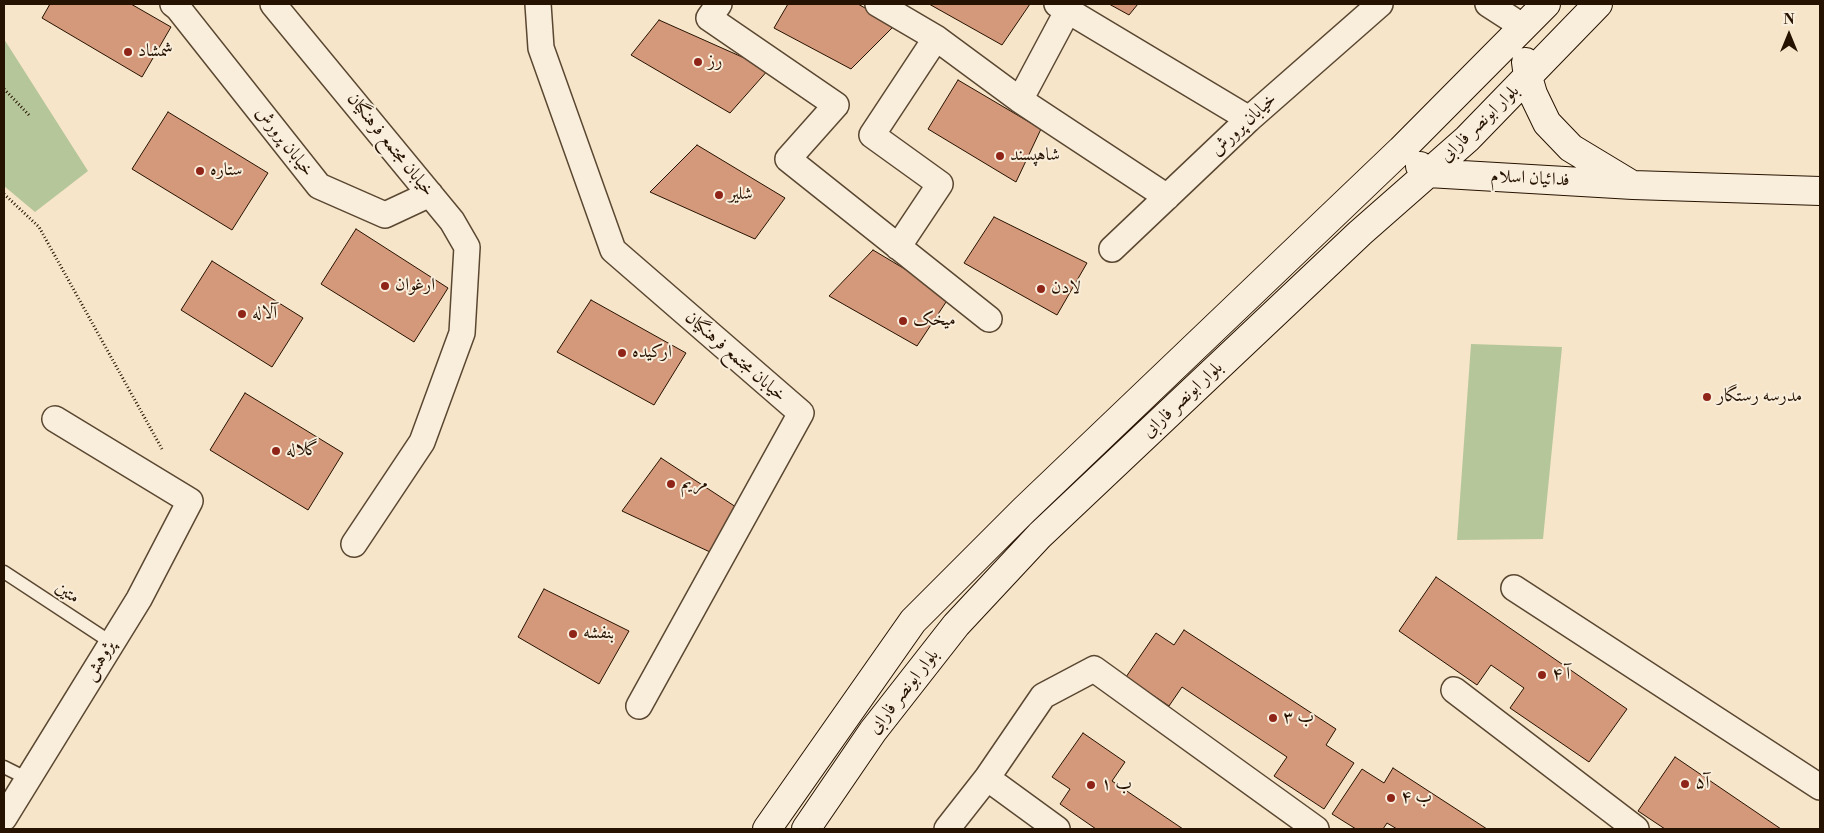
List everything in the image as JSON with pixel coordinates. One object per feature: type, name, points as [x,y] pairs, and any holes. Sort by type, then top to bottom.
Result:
[{"type":"street","name":"خیابان پرورش","points":[[173,4],[319,186],[385,215],[430,194]]},
{"type":"street","name":"خیابان مجتمع فرهنگیان","points":[[273,4],[452,221],[467,247],[462,333],[422,442],[354,544]]},
{"type":"street","name":"خیابان مجتمع فرهنگیان","points":[[538,4],[540,48],[613,250],[801,413],[639,706]]},
{"type":"street","points":[[719,4],[709,18],[836,105],[788,159],[989,319]]},
{"type":"street","points":[[878,4],[936,38],[1020,100],[1167,197]]},
{"type":"street","name":"خیابان پرورش","points":[[1112,249],[1250,118],[1380,4]]},
{"type":"street","points":[[1488,4],[1522,26]]},
{"type":"street","name":"بلوار ابونصر فارابی","points":[[768,829],[914,621],[1024,510],[1401,150],[1522,26],[1546,4]]},
{"type":"street","name":"بلوار ابونصر فارابی","points":[[806,829],[873,730],[950,632],[1040,536],[1360,233],[1467,139],[1598,4]]},
{"type":"street","points":[[1020,100],[1062,7],[1250,118]]},
{"type":"street","name":"فدائیان اسلام","points":[[1522,26],[1528,77],[1533,94],[1547,123],[1571,148],[1633,185]]},
{"type":"street","points":[[898,247],[940,184],[872,135],[936,38]]},
{"type":"street","points":[[1401,150],[1428,173]]},
{"type":"street","name":"فدائیان اسلام","points":[[1428,173],[1633,185],[1820,191]]},
{"type":"street","name":"پژوهش","points":[[4,818],[139,599],[190,501],[55,419]]},
{"type":"street","points":[[1514,588],[1820,787]]},
{"type":"street","points":[[947,829],[987,778],[1043,696],[1094,669],[1316,829]]},
{"type":"street","points":[[1454,690],[1636,829]]},
{"type":"street","points":[[987,778],[1057,829]]},
{"type":"lane","name":"متین","points":[[4,572],[112,643]]},
{"type":"lane","points":[[4,767],[28,779]]},
{"type":"path","points":[[4,88],[29,116]]},
{"type":"path","points":[[4,194],[39,227],[163,450]]},
{"type":"green space","points":[[4,39],[88,171],[35,212],[4,186]]},
{"type":"green space","points":[[1471,344],[1562,347],[1543,539],[1457,540]]},
{"type":"building","name":"شمشاد","points":[[50,4],[131,4],[171,27],[142,77],[42,18]]},
{"type":"building","points":[[788,4],[858,4],[895,25],[851,69],[774,28]]},
{"type":"building","points":[[929,4],[1030,4],[1002,45]]},
{"type":"building","points":[[1109,4],[1138,4],[1129,15]]},
{"type":"building","name":"رز","points":[[659,20],[769,69],[730,113],[631,55]]},
{"type":"building","name":"شاهپسند","points":[[958,80],[1041,129],[1016,182],[928,129]]},
{"type":"building","name":"ستاره","points":[[168,112],[268,173],[232,230],[132,169]]},
{"type":"building","name":"شلیر","points":[[697,145],[785,198],[755,239],[650,192]]},
{"type":"building","name":"لادن","points":[[994,217],[1087,263],[1057,315],[964,263]]},
{"type":"building","name":"ارغوان","points":[[356,229],[448,288],[414,342],[321,284]]},
{"type":"building","name":"میخک","points":[[873,250],[950,296],[917,346],[829,296]]},
{"type":"building","name":"آلاله","points":[[212,261],[303,318],[272,367],[181,310]]},
{"type":"building","name":"ارکیده","points":[[591,300],[686,353],[654,405],[557,352]]},
{"type":"building","name":"گلاله","points":[[245,393],[343,453],[308,510],[210,450]]},
{"type":"building","name":"مریم","points":[[661,458],[739,509],[710,552],[622,511]]},
{"type":"building","name":"آ ۴","points":[[1436,577],[1627,709],[1589,762],[1510,708],[1524,688],[1491,665],[1477,685],[1399,631]]},
{"type":"building","name":"بنفشه","points":[[544,589],[629,631],[599,684],[518,637]]},
{"type":"building","name":"ب ۳","points":[[1184,630],[1336,729],[1326,745],[1354,763],[1324,809],[1274,776],[1287,757],[1182,687],[1169,706],[1126,677],[1156,633],[1174,645]]},
{"type":"building","name":"ب ۱","points":[[1083,733],[1125,762],[1112,781],[1183,829],[1096,829],[1060,804],[1070,789],[1052,777]]},
{"type":"building","name":"آ۵","points":[[1675,757],[1781,829],[1665,829],[1638,811]]},
{"type":"building","name":"ب ۴","points":[[1393,768],[1487,829],[1397,829],[1387,823],[1383,829],[1356,829],[1332,814],[1362,769],[1384,783]]},
{"type":"place","name":"شمشاد","points":[[128,52]]},
{"type":"place","name":"رز","points":[[698,62]]},
{"type":"place","name":"شاهپسند","points":[[1000,156]]},
{"type":"place","name":"ستاره","points":[[200,171]]},
{"type":"place","name":"شلیر","points":[[719,195]]},
{"type":"place","name":"ارغوان","points":[[385,286]]},
{"type":"place","name":"لادن","points":[[1041,289]]},
{"type":"place","name":"آلاله","points":[[242,314]]},
{"type":"place","name":"میخک","points":[[903,321]]},
{"type":"place","name":"ارکیده","points":[[622,353]]},
{"type":"place","name":"مدرسه رستگار","points":[[1707,397]]},
{"type":"place","name":"گلاله","points":[[276,451]]},
{"type":"place","name":"مریم","points":[[671,484]]},
{"type":"place","name":"بنفشه","points":[[573,634]]},
{"type":"place","name":"آ ۴","points":[[1542,675]]},
{"type":"place","name":"ب ۳","points":[[1273,718]]},
{"type":"place","name":"آ۵","points":[[1685,784]]},
{"type":"place","name":"ب ۱","points":[[1091,785]]},
{"type":"place","name":"ب ۴","points":[[1391,798]]}]
